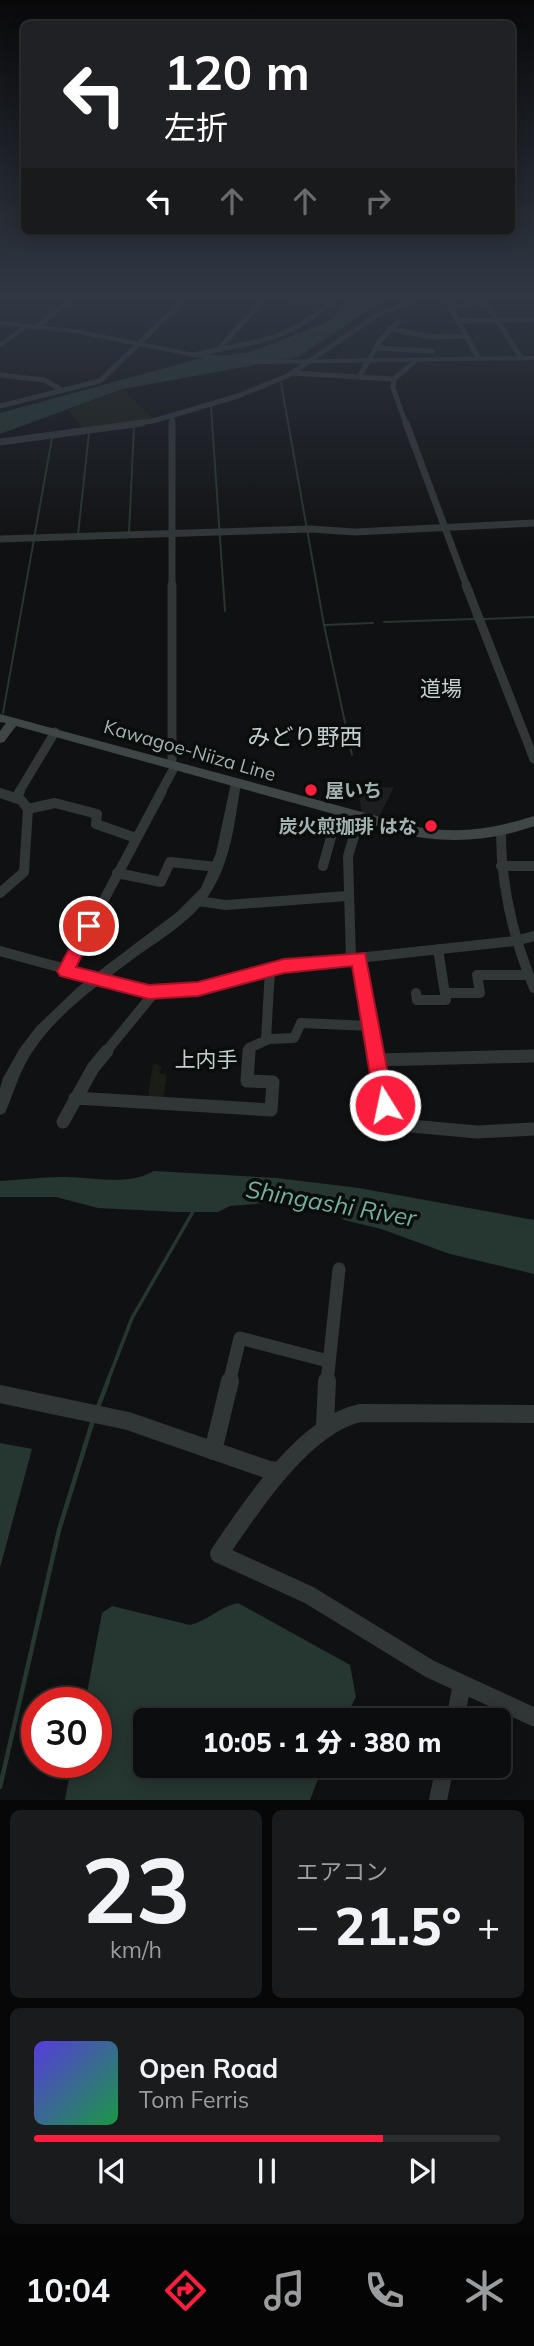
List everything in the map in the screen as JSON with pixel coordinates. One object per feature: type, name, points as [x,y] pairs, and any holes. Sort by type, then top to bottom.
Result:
[{"type":"main road","name":"Kawagoe-Niiza Line","points":[[0,718],[338,812],[442,836],[500,833],[534,821]]},
{"type":"main road","points":[[0,739],[14,721]]},
{"type":"street","points":[[35,379],[44,380],[62,390]]},
{"type":"street","points":[[0,406],[102,379]]},
{"type":"street","points":[[0,442],[172,416],[243,394],[277,379]]},
{"type":"street","points":[[394,379],[393,388],[402,419],[534,759]]},
{"type":"street","points":[[66,971],[173,765],[172,416]]},
{"type":"street","points":[[0,539],[445,528],[534,523]]},
{"type":"street","points":[[16,798],[54,732]]},
{"type":"street","points":[[0,1108],[17,1061],[39,1030],[198,901],[217,867],[236,783]]},
{"type":"street","points":[[0,793],[16,798],[28,809]]},
{"type":"street","points":[[28,809],[55,803],[89,811],[97,814],[96,824],[136,838]]},
{"type":"street","points":[[0,893],[24,872],[28,809]]},
{"type":"street","points":[[323,866],[338,812]]},
{"type":"street","points":[[360,817],[348,856],[347,896],[355,958],[389,1124],[477,1132],[534,1129]]},
{"type":"street","points":[[500,833],[501,866],[515,940],[534,988]]},
{"type":"street","points":[[117,873],[161,882],[170,862],[217,867]]},
{"type":"street","points":[[501,866],[534,866]]},
{"type":"street","points":[[198,901],[226,905],[347,896]]},
{"type":"street","points":[[0,951],[154,993],[198,989],[270,969],[534,936]]},
{"type":"street","points":[[416,993],[417,1000],[446,1000],[438,949]]},
{"type":"street","points":[[266,1040],[270,969]]},
{"type":"street","points":[[445,993],[480,993],[477,975],[528,975]]},
{"type":"street","points":[[62,1122],[93,1068],[154,993]]},
{"type":"street","points":[[75,1098],[271,1110],[273,1082],[247,1080],[250,1048],[266,1040],[294,1038],[301,1023],[371,1026]]},
{"type":"street","points":[[377,1060],[460,1060],[534,1056]]},
{"type":"street","points":[[325,1425],[328,1361],[339,1269]]},
{"type":"street","points":[[213,1451],[240,1338],[328,1361]]},
{"type":"street","points":[[0,1394],[118,1419],[280,1471]]},
{"type":"street","points":[[534,1414],[360,1413],[337,1418],[325,1425],[280,1471],[242,1518],[219,1554],[309,1595],[379,1640],[462,1684],[534,1717]]},
{"type":"street","points":[[457,1708],[462,1684]]},
{"type":"street","points":[[439,1800],[443,1778]]},
{"type":"shaded area","points":[[124,390],[154,419],[84,429],[68,410]]},
{"type":"shaded area","points":[[394,787],[378,819],[362,815],[358,788]]},
{"type":"shaded area","points":[[153,1063],[162,1066],[159,1073],[167,1075],[163,1101],[152,1100],[152,1096],[148,1096]]},
{"type":"water","points":[[125,379],[178,379],[123,389],[0,434],[0,413]]},
{"type":"water","name":"Shingashi River","points":[[154,1171],[277,1178],[359,1188],[534,1220],[534,1274],[450,1254],[381,1229],[344,1220],[331,1210],[307,1203],[292,1201],[230,1206],[218,1212],[178,1212],[98,1208],[56,1197],[0,1197],[0,1181],[61,1177],[120,1180],[132,1179]]},
{"type":"water","points":[[0,1443],[32,1449],[0,1568]]},
{"type":"water","points":[[238,1603],[350,1665],[356,1697],[350,1708],[133,1708],[133,1778],[318,1778],[310,1800],[65,1800],[69,1778],[112,1778],[112,1687],[88,1687],[102,1613],[112,1606],[190,1625]]},
{"type":"waterway","points":[[281,383],[324,625]]},
{"type":"waterway","points":[[211,407],[225,611]]},
{"type":"waterway","points":[[129,534],[134,426]]},
{"type":"waterway","points":[[78,535],[89,433]]},
{"type":"waterway","points":[[3,713],[52,438]]},
{"type":"waterway","points":[[484,619],[534,617]]},
{"type":"waterway","points":[[384,622],[474,619]]},
{"type":"waterway","points":[[324,625],[373,623]]},
{"type":"waterway","points":[[324,625],[352,755]]},
{"type":"waterway","points":[[107,1383],[132,1318],[194,1210]]},
{"type":"waterway","points":[[98,1407],[108,1381]]},
{"type":"waterway","points":[[0,1787],[59,1530],[93,1420]]},
{"type":"place","name":"屋いち","points":[[311,790]]},
{"type":"place","name":"炭火煎珈琲 はな","points":[[431,826]]},
{"type":"district","name":"道場","points":[[441,689]]},
{"type":"district","name":"みどり野西","points":[[305,737]]},
{"type":"district","name":"上内手","points":[[206,1060]]},
{"type":"route","points":[[89,926],[66,971],[149,992],[198,989],[284,966],[359,958],[385,1105]]}]
